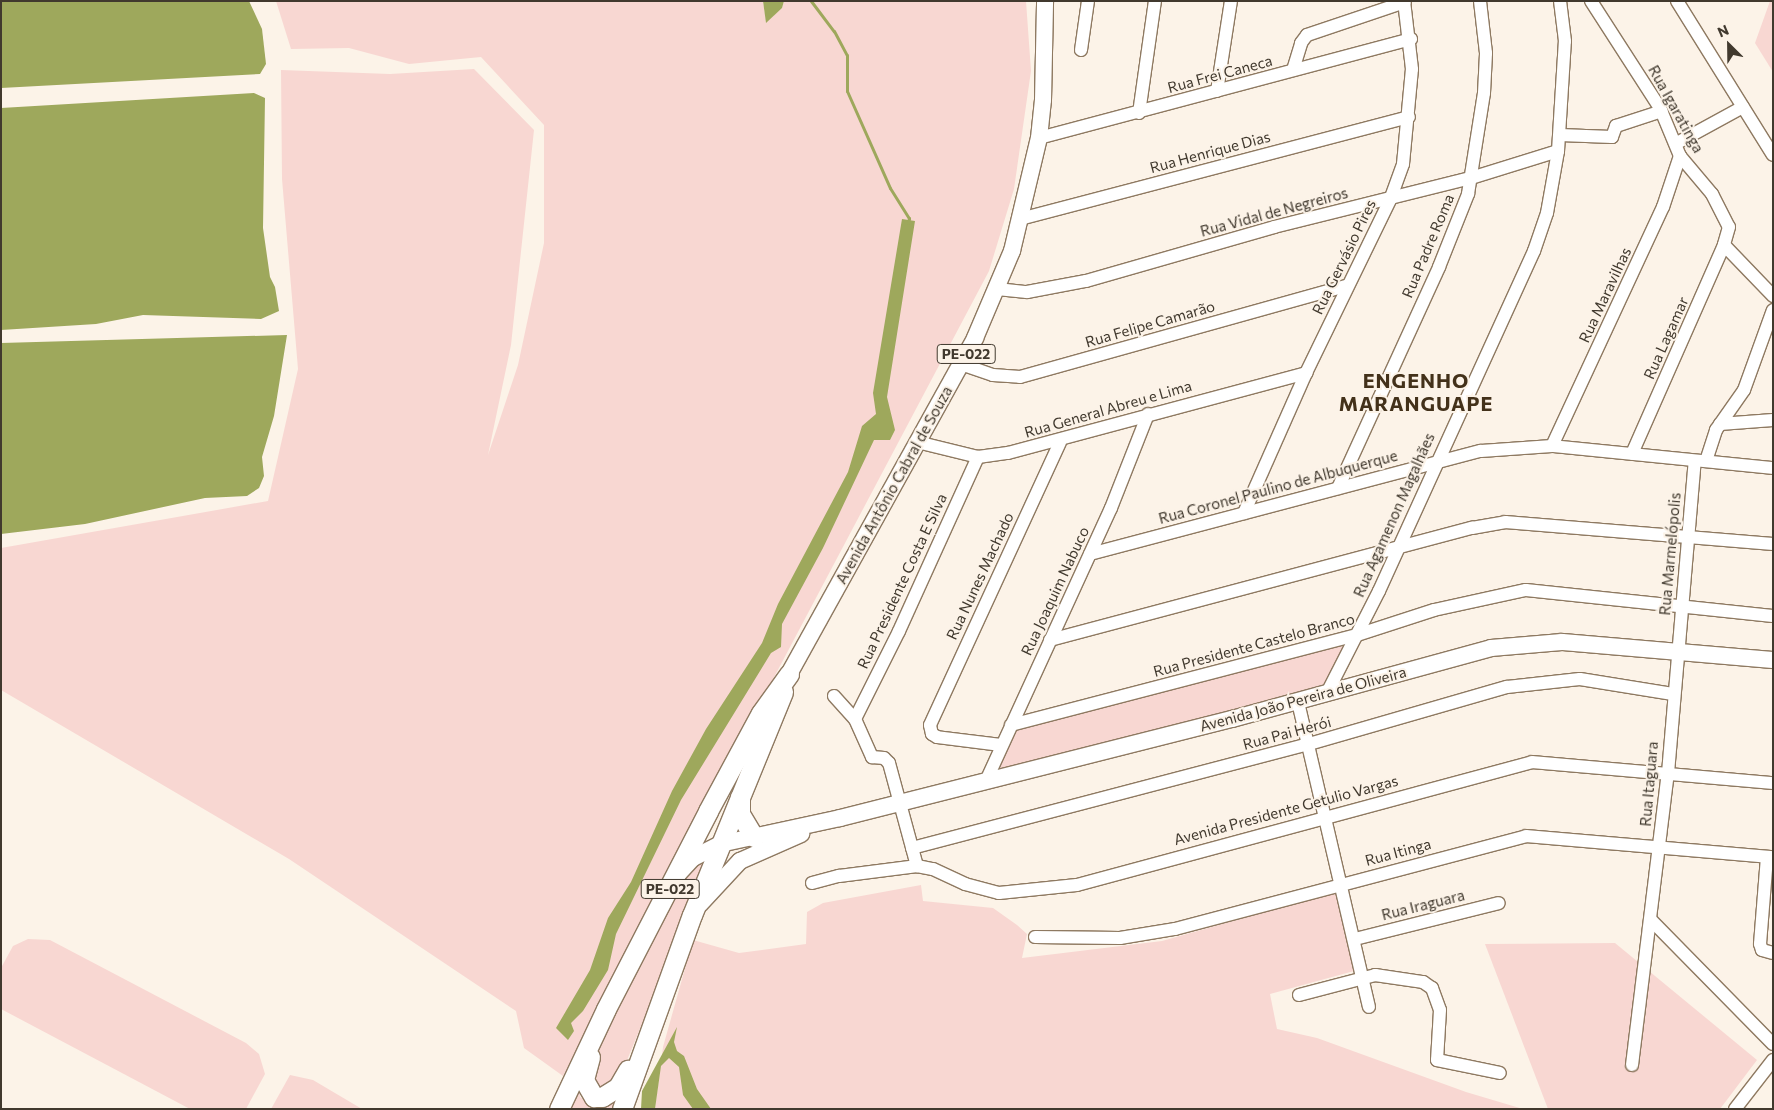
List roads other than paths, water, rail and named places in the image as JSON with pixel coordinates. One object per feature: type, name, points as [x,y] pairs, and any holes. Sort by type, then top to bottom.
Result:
[{"type":"highway","name":"Avenida Antônio Cabral de Souza","points":[[622,1109],[675,959],[741,790],[776,716],[789,674]]},
{"type":"highway","name":"Avenida Antônio Cabral de Souza","points":[[559,1109],[606,1009],[677,875],[708,811],[761,713],[789,674]]},
{"type":"highway","points":[[741,790],[740,814],[754,837]]},
{"type":"highway","points":[[606,1009],[586,1069],[586,1087],[594,1097],[609,1094],[625,1078],[662,982],[675,959]]},
{"type":"highway","points":[[631,1082],[632,1109]]},
{"type":"main road","name":"Avenida Antônio Cabral de Souza","points":[[789,674],[961,364],[997,289],[1020,219],[1039,138],[1043,100],[1045,1]]},
{"type":"main road","name":"Avenida João Pereira de Oliveira","points":[[677,875],[693,858],[720,844],[840,818],[1298,702],[1515,644],[1562,642],[1678,650],[1773,660]]},
{"type":"main road","name":"Avenida João Pereira de Oliveira","points":[[692,915],[712,889],[740,862],[757,851],[840,818]]},
{"type":"street","points":[[1081,50],[1088,1]]},
{"type":"street","points":[[1139,113],[1155,1]]},
{"type":"street","points":[[1217,91],[1231,1]]},
{"type":"street","name":"Rua Padre Roma","points":[[1338,488],[1461,216],[1471,178],[1484,93],[1486,53],[1480,1]]},
{"type":"street","name":"Rua Agamenon Magalhães","points":[[1326,694],[1357,635],[1397,550],[1534,251],[1546,213],[1560,135],[1565,42],[1560,1]]},
{"type":"street","name":"Rua Igaratinga","points":[[1592,1],[1662,112],[1677,142],[1680,156],[1722,209],[1728,224],[1726,239]]},
{"type":"street","points":[[1677,1],[1773,155]]},
{"type":"street","points":[[1293,70],[1301,43],[1307,35],[1405,2]]},
{"type":"street","name":"Rua Gervásio Pires","points":[[1244,513],[1306,373],[1390,200],[1403,164],[1409,117],[1412,69],[1411,39],[1405,2]]},
{"type":"street","name":"Rua Frei Caneca","points":[[1039,138],[1139,113],[1411,39]]},
{"type":"street","points":[[1677,142],[1743,107]]},
{"type":"street","points":[[1560,135],[1612,137],[1616,126],[1662,112]]},
{"type":"street","name":"Rua Henrique Dias","points":[[1020,219],[1409,117]]},
{"type":"street","name":"Rua Vidal de Negreiros","points":[[997,289],[1027,292],[1050,289],[1274,227],[1390,200],[1471,178],[1558,151]]},
{"type":"street","name":"Rua Maravilhas","points":[[1552,446],[1663,207],[1680,156]]},
{"type":"street","points":[[1726,239],[1773,296]]},
{"type":"street","name":"Rua Lagamar","points":[[1632,454],[1726,239]]},
{"type":"street","name":"Rua Felipe Camarão","points":[[961,364],[993,375],[1020,377],[1347,286]]},
{"type":"street","name":"Rua Marmelópolis","points":[[1678,650],[1688,536],[1701,461],[1720,424],[1744,390],[1773,310]]},
{"type":"street","name":"Rua General Abreu e Lima","points":[[917,442],[978,457],[1060,442],[1148,414],[1306,373]]},
{"type":"street","name":"Rua Joaquim Nabuco","points":[[986,781],[1001,744],[1135,454],[1148,414]]},
{"type":"street","points":[[1720,424],[1773,420]]},
{"type":"street","name":"Rua Nunes Machado","points":[[1001,744],[937,737],[932,734],[930,725],[1060,442]]},
{"type":"street","name":"Rua Coronel Paulino de Albuquerque","points":[[1090,554],[1481,450],[1552,446],[1773,468]]},
{"type":"street","name":"Rua Presidente Costa E Silva","points":[[855,719],[899,631],[978,457]]},
{"type":"street","points":[[1050,640],[1505,522],[1773,544]]},
{"type":"street","name":"Rua Presidente Castelo Branco","points":[[1011,725],[1357,635],[1434,610],[1526,590],[1773,616]]},
{"type":"street","name":"Rua Itaguara","points":[[1632,1065],[1668,774],[1678,650]]},
{"type":"street","name":"Rua Pai Herói","points":[[912,848],[1309,744],[1534,682],[1580,680],[1673,694]]},
{"type":"street","points":[[834,696],[855,719],[872,758],[884,758],[889,763],[917,866]]},
{"type":"street","points":[[1298,702],[1355,939],[1369,1007]]},
{"type":"street","name":"Avenida Presidente Getulio Vargas","points":[[812,883],[839,876],[917,866],[933,869],[987,891],[1077,885],[1326,816],[1532,762],[1773,783]]},
{"type":"street","name":"Rua Itinga","points":[[1035,937],[1141,936],[1526,836],[1660,846],[1770,857]]},
{"type":"street","points":[[1770,857],[1760,944],[1762,950],[1773,953]]},
{"type":"street","name":"Rua Iraguara","points":[[1355,939],[1499,903]]},
{"type":"street","points":[[1651,920],[1773,1044]]},
{"type":"street","points":[[1299,995],[1362,977],[1392,975],[1428,985],[1434,992],[1442,1021],[1437,1060],[1500,1073]]},
{"type":"street","points":[[1734,1109],[1773,1060]]},
{"type":"waterway","points":[[811,1],[834,31],[847,55],[847,91],[890,188],[909,218],[908,223]]},
{"type":"district","name":"ENGENHO MARANGUAPE","points":[[1416,392]]}]
